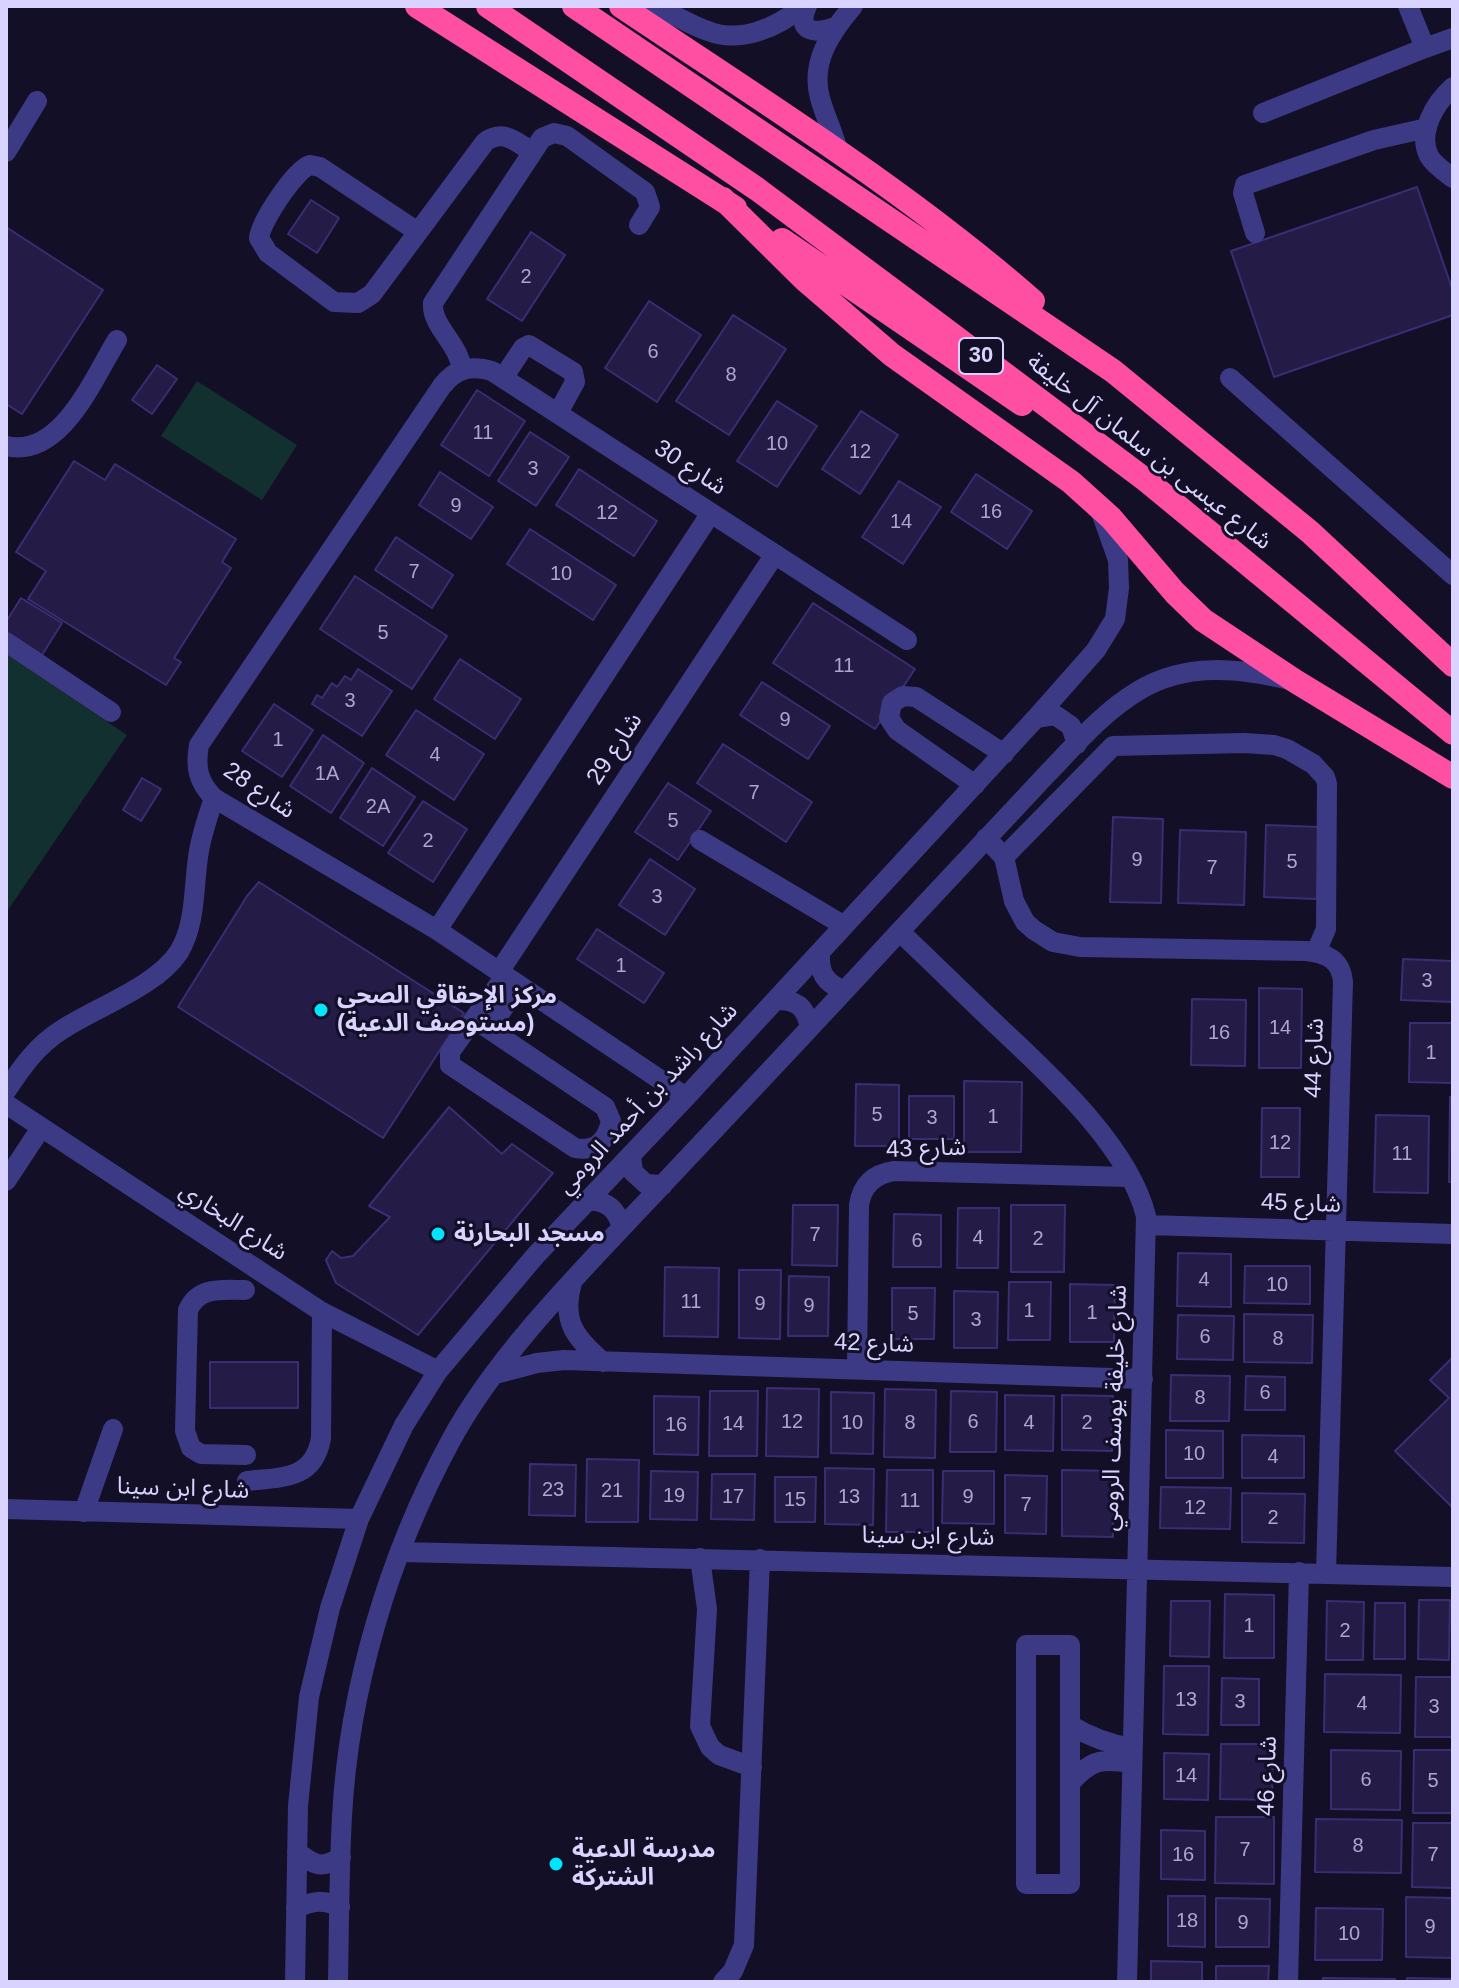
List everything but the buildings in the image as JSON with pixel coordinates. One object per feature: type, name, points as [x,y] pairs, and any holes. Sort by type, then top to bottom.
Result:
[{"type":"highway","points":[[417,6],[723,199],[986,382],[1147,481]]},
{"type":"highway","name":"شارع عيسى بن سلمان آل خليفة","points":[[488,6],[757,189],[1147,481],[1453,733]]},
{"type":"highway","name":"شارع عيسى بن سلمان آل خليفة","points":[[574,6],[1113,371],[1310,532],[1453,665]]},
{"type":"highway","points":[[621,6],[911,204],[998,271],[1113,371]]},
{"type":"highway","points":[[723,199],[805,280],[892,355],[1071,482],[1097,504],[1175,593],[1203,620],[1295,681],[1453,777]]},
{"type":"street","points":[[649,6],[674,13],[705,31],[731,36],[757,32],[783,21],[805,6]]},
{"type":"street","points":[[805,6],[803,20],[806,28],[822,32],[835,27]]},
{"type":"street","points":[[838,152],[820,98],[817,77],[821,57],[835,27],[853,6]]},
{"type":"street","points":[[1408,6],[1425,48]]},
{"type":"street","points":[[1263,113],[1453,38]]},
{"type":"street","points":[[1453,87],[1434,109],[1426,141],[1429,156],[1453,178]]},
{"type":"street","points":[[6,152],[37,101]]},
{"type":"street","points":[[1255,233],[1243,193],[1245,185],[1374,140],[1427,128]]},
{"type":"street","points":[[462,369],[455,345],[434,315],[433,303],[537,142],[548,135],[567,136],[645,192],[650,207],[639,225]]},
{"type":"street","points":[[418,232],[320,167],[310,165],[296,175],[262,226],[259,238],[268,253],[334,302],[350,304],[365,300],[372,294],[485,142],[497,136],[510,138],[531,151]]},
{"type":"street","points":[[6,446],[25,447],[41,443],[58,432],[117,340]]},
{"type":"street","points":[[503,378],[523,348],[529,345],[573,372],[575,382],[558,413]]},
{"type":"street","name":"شارع 30","points":[[462,369],[485,369],[503,378],[907,640]]},
{"type":"street","name":"شارع 28","points":[[462,369],[442,386],[205,734],[199,745],[198,772],[201,782],[214,798],[437,930],[686,1097]]},
{"type":"street","points":[[1230,378],[1453,575]]},
{"type":"street","name":"شارع راشد بن أحمد الرومي","points":[[295,1982],[299,1791],[309,1697],[330,1608],[359,1519],[392,1447],[438,1371],[536,1255],[1004,754],[1096,650],[1115,619],[1119,588],[1118,560],[1111,534],[1097,504]]},
{"type":"street","name":"شارع 29","points":[[437,930],[711,513]]},
{"type":"street","name":"شارع 29","points":[[482,1024],[605,1107],[611,1121],[600,1144],[585,1150],[575,1148],[450,1065],[450,1052],[482,1024],[775,554]]},
{"type":"street","points":[[6,642],[111,712]]},
{"type":"street","points":[[338,1982],[345,1781],[357,1697],[374,1625],[401,1552],[451,1440],[495,1374],[622,1227],[986,838],[1120,704],[1136,692],[1185,672],[1233,671],[1295,681]]},
{"type":"street","points":[[975,785],[897,730],[889,718],[892,703],[903,696],[916,697],[1004,754]]},
{"type":"street","points":[[1036,718],[1055,715],[1071,726],[1077,744]]},
{"type":"street","points":[[986,838],[1004,857],[1019,912],[1034,930],[1053,942],[1080,947],[1316,952],[1326,929],[1327,784],[1313,764],[1287,749],[1260,743],[1113,746],[1004,857]]},
{"type":"street","points":[[6,1091],[26,1060],[43,1044],[61,1030],[149,979],[177,954],[186,938],[191,919],[198,853],[214,798]]},
{"type":"street","points":[[700,840],[843,925]]},
{"type":"street","name":"شارع خليفة يوسف الرومي","points":[[900,932],[1075,1102],[1129,1177],[1142,1203],[1147,1225],[1127,1982]]},
{"type":"street","points":[[820,952],[819,969],[828,984],[844,991]]},
{"type":"street","name":"شارع 44","points":[[1316,952],[1335,960],[1342,972],[1343,982],[1326,1573]]},
{"type":"street","points":[[776,1000],[793,1000],[800,1005],[806,1011],[810,1027]]},
{"type":"street","name":"شارع البخاري","points":[[6,1104],[322,1312],[438,1371]]},
{"type":"street","points":[[6,1181],[41,1128]]},
{"type":"street","points":[[631,1156],[633,1172],[646,1184],[663,1185]]},
{"type":"street","name":"شارع 43","points":[[857,1369],[859,1205],[862,1191],[872,1179],[894,1171],[1129,1177]]},
{"type":"street","points":[[589,1200],[605,1202],[617,1212],[622,1227]]},
{"type":"street","name":"شارع 45","points":[[1147,1225],[1453,1234]]},
{"type":"street","points":[[572,1283],[568,1300],[571,1325],[580,1342],[603,1362]]},
{"type":"street","points":[[245,1290],[204,1292],[191,1302],[188,1310],[185,1431],[191,1448],[201,1454],[246,1455]]},
{"type":"street","points":[[247,1481],[292,1476],[302,1471],[316,1456],[321,1438],[322,1312]]},
{"type":"street","name":"شارع 42","points":[[495,1374],[552,1361],[1143,1379]]},
{"type":"street","points":[[84,1512],[113,1429]]},
{"type":"street","name":"شارع ابن سينا","points":[[6,1509],[359,1519]]},
{"type":"street","name":"شارع ابن سينا","points":[[401,1552],[1453,1577]]},
{"type":"street","points":[[700,1558],[707,1609],[700,1726],[703,1738],[719,1755],[752,1767]]},
{"type":"street","points":[[723,1982],[733,1971],[744,1945],[760,1559]]},
{"type":"street","name":"شارع 46","points":[[1288,1982],[1299,1572]]},
{"type":"street","points":[[1026,1645],[1070,1645],[1070,1725],[1070,1884],[1026,1884],[1026,1645]]},
{"type":"street","points":[[1070,1725],[1132,1756]]},
{"type":"street","points":[[1070,1783],[1086,1766],[1132,1756]]},
{"type":"street","points":[[297,1852],[311,1863],[328,1866],[341,1857]]},
{"type":"street","points":[[296,1908],[312,1901],[327,1901],[340,1907]]},
{"type":"green space","points":[[197,381],[297,445],[262,500],[161,436]]},
{"type":"green space","points":[[6,654],[127,735],[6,913]]},
{"type":"place","name":"مركز الإحقاقي الصحي (مستوصف الدعية)","points":[[321,1010]]},
{"type":"place","name":"مسجد البحارنة","points":[[438,1234]]},
{"type":"place","name":"مدرسة الدعية الشتركة","points":[[556,1864]]}]
